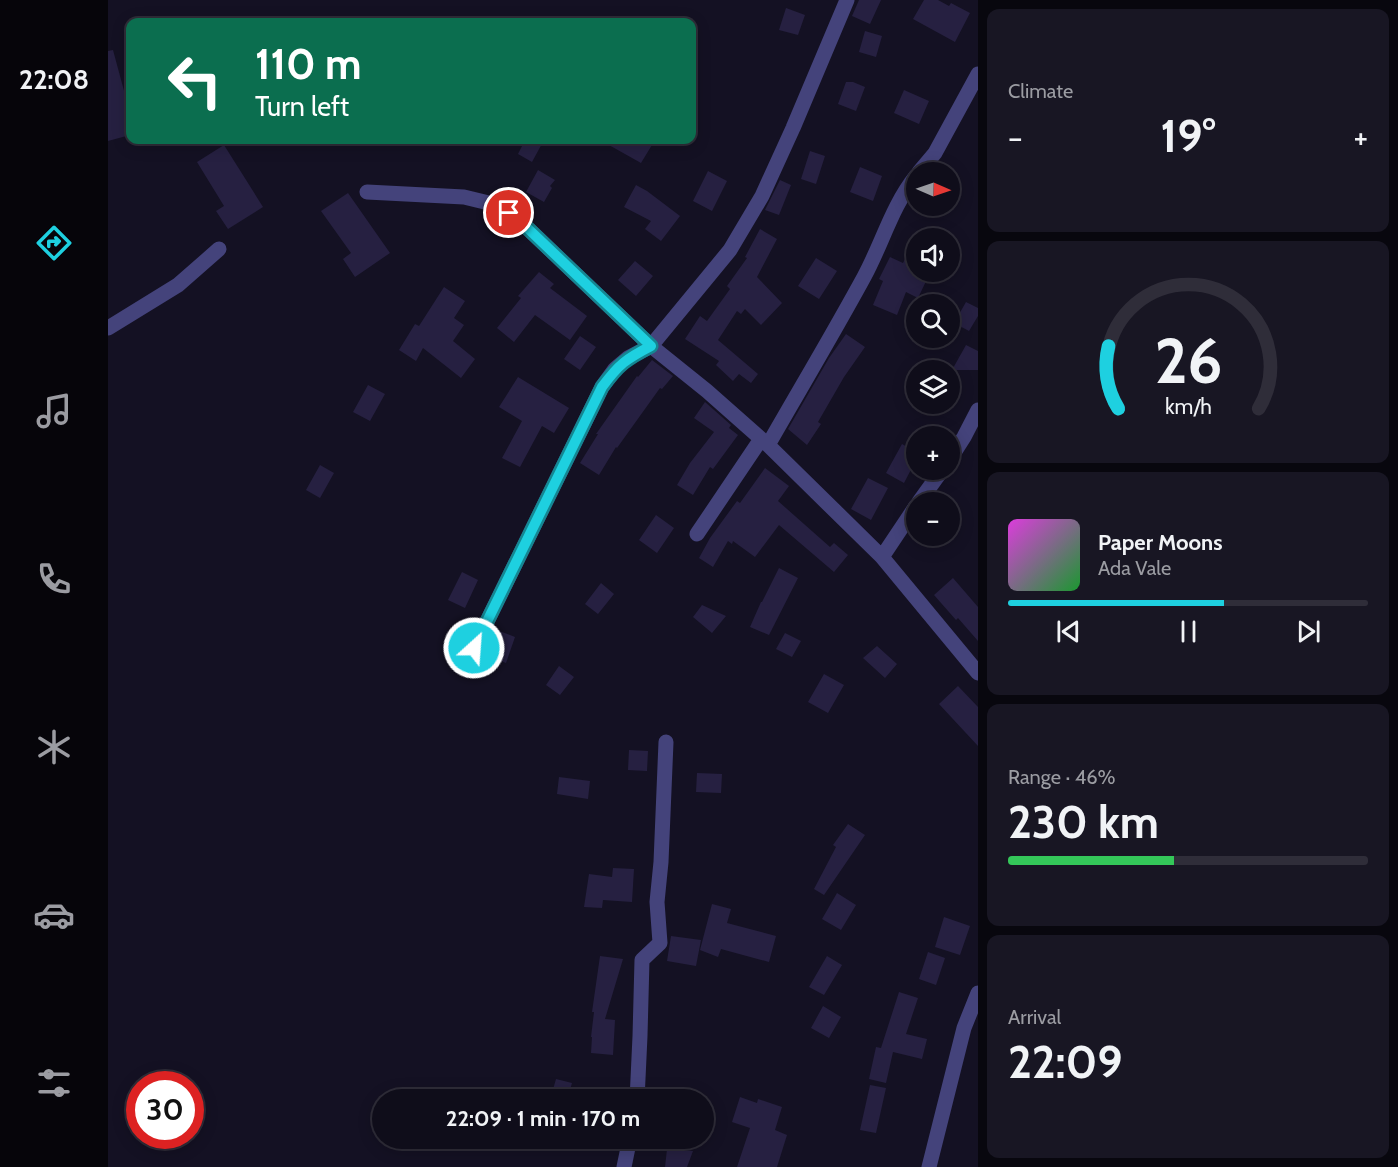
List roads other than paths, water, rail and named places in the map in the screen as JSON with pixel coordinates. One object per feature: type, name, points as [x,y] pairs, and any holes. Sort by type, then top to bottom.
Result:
[{"type":"street","points":[[474,648],[602,387],[615,369],[628,358],[651,346],[730,250],[762,196],[847,0]]},
{"type":"street","points":[[928,162],[935,153],[978,74]]},
{"type":"street","points":[[367,192],[464,197],[497,205],[520,221],[651,346],[707,391],[764,442],[882,557],[978,673]]},
{"type":"street","points":[[697,534],[764,442],[864,276],[884,238],[896,208],[906,193]]},
{"type":"street","points":[[108,328],[178,285],[219,249]]},
{"type":"street","points":[[960,443],[978,410]]},
{"type":"street","points":[[882,557],[906,521]]},
{"type":"street","points":[[638,1089],[642,960],[660,943],[657,902],[666,742]]},
{"type":"street","points":[[929,1167],[964,1028],[978,993]]},
{"type":"street","points":[[624,1167],[628,1149]]}]
